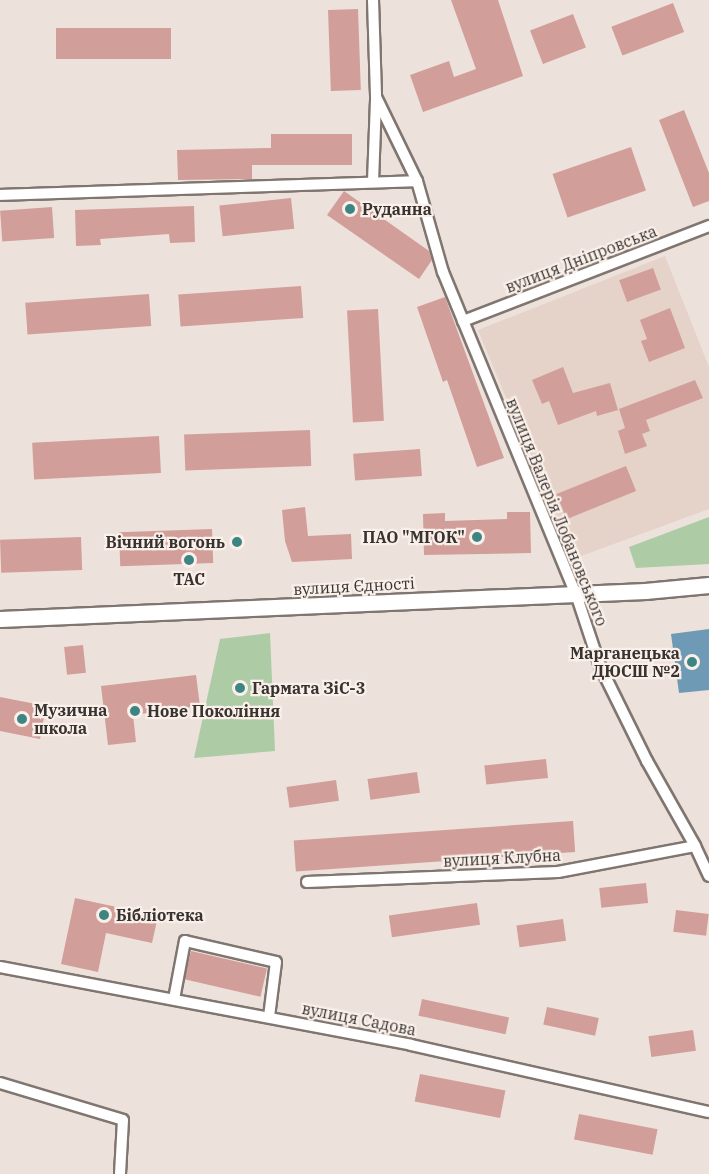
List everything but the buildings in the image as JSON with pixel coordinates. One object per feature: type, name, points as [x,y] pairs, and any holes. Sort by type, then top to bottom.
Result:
[{"type":"street","points":[[373,0],[376,97],[373,182]]},
{"type":"street","name":"вулиця Валерія Лобановського","points":[[376,97],[417,181],[443,272],[576,594],[600,666],[647,761],[695,846],[709,876]]},
{"type":"street","points":[[0,195],[417,181]]},
{"type":"street","name":"вулиця Дніпровська","points":[[463,321],[709,226]]},
{"type":"street","name":"вулиця Єдності","points":[[0,619],[576,594],[709,585]]},
{"type":"street","name":"вулиця Клубна","points":[[307,882],[558,872],[695,846]]},
{"type":"street","points":[[174,999],[185,940],[276,962],[268,1017]]},
{"type":"street","name":"вулиця Садова","points":[[0,967],[411,1045],[709,1112]]},
{"type":"street","points":[[0,1083],[123,1120],[120,1174]]},
{"type":"shaded area","points":[[665,256],[709,367],[709,509],[573,559],[478,330]]},
{"type":"green space","points":[[709,517],[709,564],[636,568],[629,547]]},
{"type":"green space","points":[[270,633],[275,751],[194,758],[220,639]]},
{"type":"water","name":"Марганецька ДЮСШ №2","points":[[709,629],[709,690],[679,693],[671,634]]},
{"type":"place","name":"Руданна","points":[[350,209]]},
{"type":"place","name":"ПАО \"МГОК\"","points":[[477,537]]},
{"type":"place","name":"Вічний вогонь","points":[[237,542]]},
{"type":"place","name":"ТАС","points":[[189,560]]},
{"type":"place","name":"Марганецька ДЮСШ №2","points":[[692,662]]},
{"type":"place","name":"Гармата ЗіС-3","points":[[240,688]]},
{"type":"place","name":"Нове Покоління","points":[[135,711]]},
{"type":"place","name":"Музична школа","points":[[22,719]]},
{"type":"place","name":"Бібліотека","points":[[104,915]]}]
